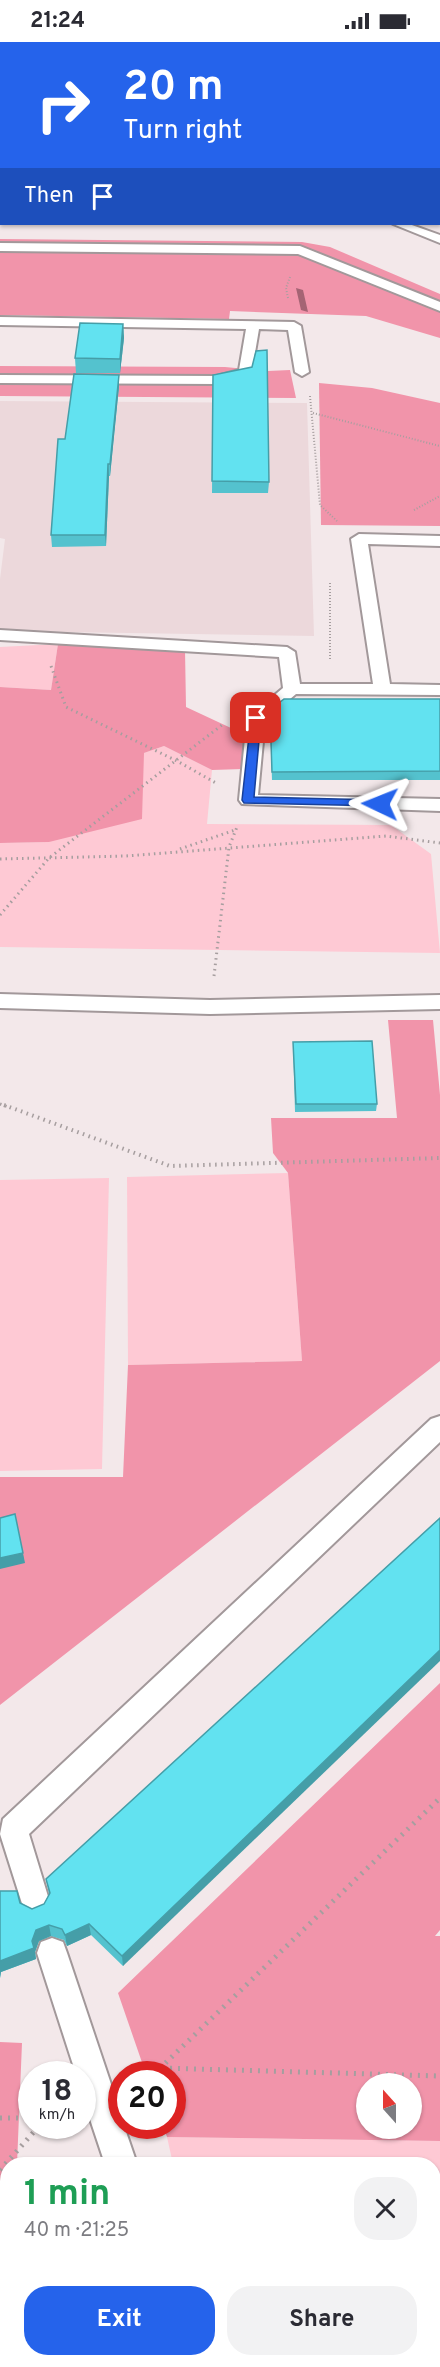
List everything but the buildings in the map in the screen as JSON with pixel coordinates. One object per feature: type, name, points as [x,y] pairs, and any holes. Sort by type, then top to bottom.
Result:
[{"type":"lane","points":[[402,225],[440,239]]},
{"type":"lane","points":[[0,247],[300,250],[440,307]]},
{"type":"lane","points":[[0,321],[294,326],[302,372]]},
{"type":"lane","points":[[0,379],[217,380],[246,373],[253,325]]},
{"type":"lane","points":[[381,690],[359,539],[440,541]]},
{"type":"lane","points":[[0,635],[287,652],[291,685]]},
{"type":"lane","points":[[440,690],[381,690],[291,685],[256,718],[248,800],[440,805]]},
{"type":"lane","points":[[0,1001],[210,1007],[440,1002]]},
{"type":"lane","points":[[35,1903],[6,1828],[440,1426]]},
{"type":"lane","points":[[52,1953],[119,2157]]},
{"type":"path","points":[[311,400],[320,505],[359,539]]},
{"type":"path","points":[[313,413],[440,446]]},
{"type":"path","points":[[291,685],[329,668],[331,564],[359,539],[440,496]]},
{"type":"path","points":[[39,638],[66,706],[177,760],[248,800],[229,847],[210,1007]]},
{"type":"path","points":[[0,915],[49,858],[229,719]]},
{"type":"path","points":[[173,851],[236,830]]},
{"type":"path","points":[[0,859],[126,856],[386,836],[440,843]]},
{"type":"path","points":[[0,1104],[170,1166],[440,1158]]},
{"type":"path","points":[[168,2061],[440,1798]]},
{"type":"path","points":[[186,2069],[440,2076]]},
{"type":"path","points":[[0,2118],[18,2118]]},
{"type":"path","points":[[12,2157],[27,2139]]},
{"type":"shaded area","points":[[0,239],[302,242],[330,247],[440,294],[440,338],[366,316],[230,311],[229,319],[0,315]]},
{"type":"shaded area","points":[[0,366],[225,367],[268,371],[290,370],[296,398],[0,396]]},
{"type":"shaded area","points":[[319,383],[372,388],[440,403],[440,526],[321,525]]},
{"type":"shaded area","points":[[0,401],[307,403],[314,636],[0,631],[0,579],[5,539],[0,538]]},
{"type":"shaded area","points":[[58,644],[51,690],[0,687],[0,647]]},
{"type":"shaded area","points":[[58,644],[185,650],[186,707],[246,735],[243,769],[212,770],[164,746],[144,753],[142,819],[49,842],[0,843],[0,687],[51,690]]},
{"type":"shaded area","points":[[164,746],[212,770],[207,824],[391,825],[431,854],[440,953],[0,947],[0,843],[49,842],[144,753]]},
{"type":"shaded area","points":[[388,1020],[433,1020],[440,1095],[440,1361],[0,1705],[0,1477],[123,1477],[128,1365],[302,1361],[288,1173],[273,1153],[271,1118],[397,1118]]},
{"type":"shaded area","points":[[288,1173],[302,1361],[128,1365],[127,1177]]},
{"type":"shaded area","points":[[109,1178],[102,1469],[0,1471],[0,1180]]},
{"type":"shaded area","points":[[440,1683],[440,1930],[435,1936],[440,1936],[440,2141],[186,2137],[186,2061],[142,2061],[118,1993]]},
{"type":"shaded area","points":[[0,2042],[22,2043],[21,2061],[18,2061],[17,2157],[0,2157]]},
{"type":"shaded area","points":[[186,2137],[440,2141],[440,2157],[171,2157],[167,2139]]},
{"type":"waterway","points":[[299,290],[305,310]]},
{"type":"route","points":[[256,718],[248,800],[380,804]]}]
